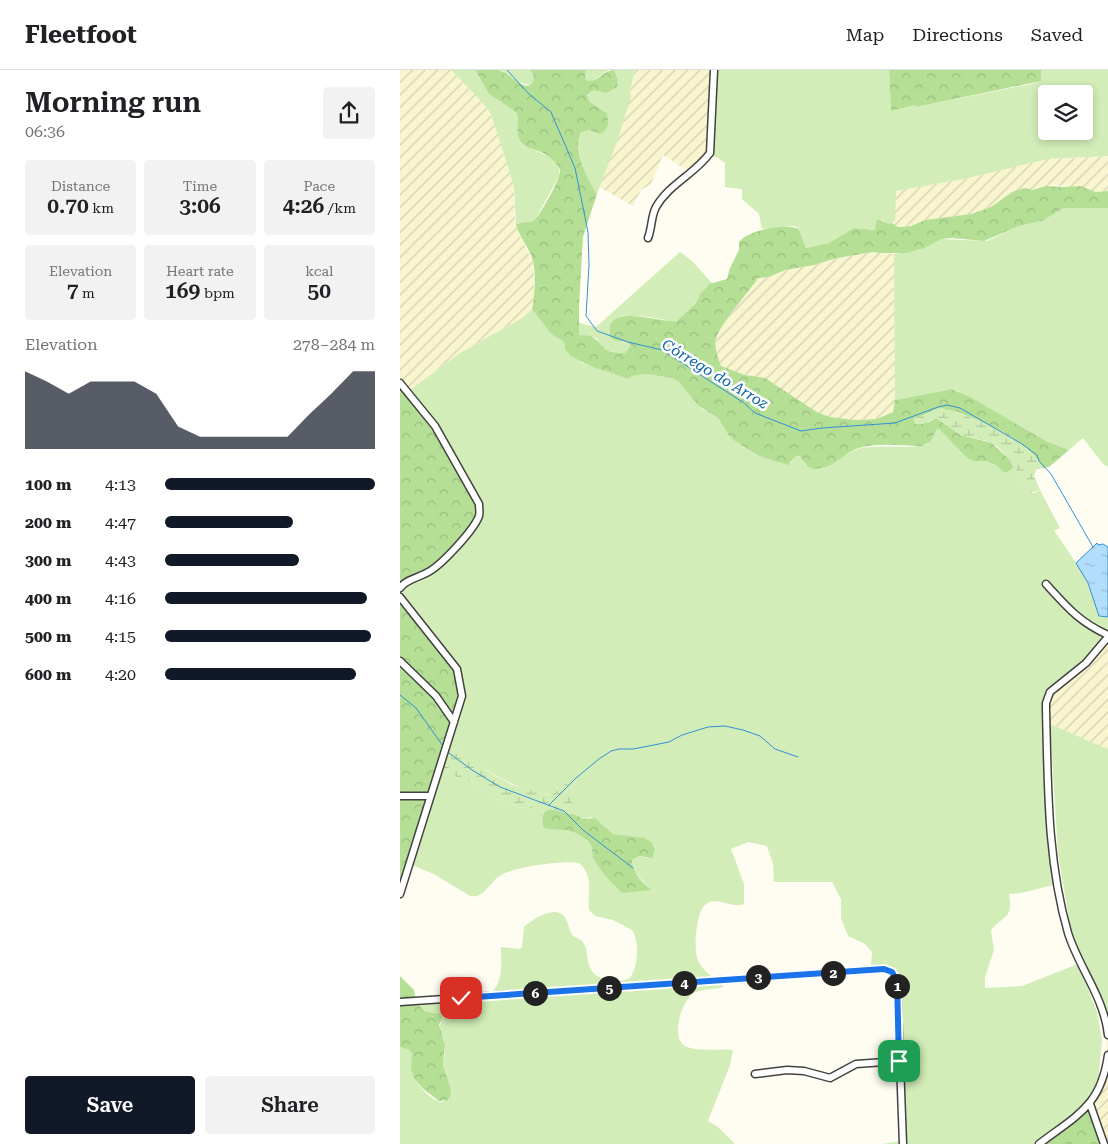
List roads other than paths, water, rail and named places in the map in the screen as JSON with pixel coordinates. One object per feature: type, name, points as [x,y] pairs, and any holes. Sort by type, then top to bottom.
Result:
[{"type":"street","points":[[648,238],[655,210],[668,191],[703,162],[710,153],[714,70]]},
{"type":"street","points":[[400,383],[435,426],[479,504],[479,516],[471,530],[440,564],[419,578],[403,584],[400,588]]},
{"type":"street","points":[[1046,584],[1078,618],[1108,636],[1086,663],[1050,692],[1046,704],[1048,801],[1053,863],[1069,934],[1097,993],[1108,1035]]},
{"type":"street","points":[[400,597],[457,668],[462,696],[400,894]]},
{"type":"street","points":[[400,661],[436,696],[454,722]]},
{"type":"street","points":[[400,796],[430,796]]},
{"type":"street","points":[[400,1002],[884,969],[892,972],[897,981],[903,1144]]},
{"type":"street","points":[[1039,1144],[1090,1104],[1101,1087],[1108,1055]]},
{"type":"street","points":[[754,1074],[788,1070],[804,1071],[830,1078],[856,1064],[899,1061]]},
{"type":"street","points":[[1090,1104],[1104,1144]]},
{"type":"water","points":[[1097,543],[1098,545],[1103,544],[1108,547],[1108,617],[1099,616],[1088,583],[1076,563]]},
{"type":"waterway","name":"Córrego do Arroz","points":[[507,70],[529,94],[551,112],[575,168],[588,232],[589,265],[586,316],[597,331],[628,342],[662,350],[744,403],[755,413],[801,431],[895,423],[938,407],[947,405],[960,408],[1022,444],[1037,455],[1039,461],[1051,474],[1093,547]]},
{"type":"waterway","points":[[400,695],[416,708],[443,746]]},
{"type":"waterway","points":[[549,805],[576,778],[611,751],[669,742],[682,735],[708,727],[725,726],[743,730],[760,736],[775,749],[798,757]]},
{"type":"waterway","points":[[449,753],[500,787],[564,811],[583,830],[633,868]]}]
